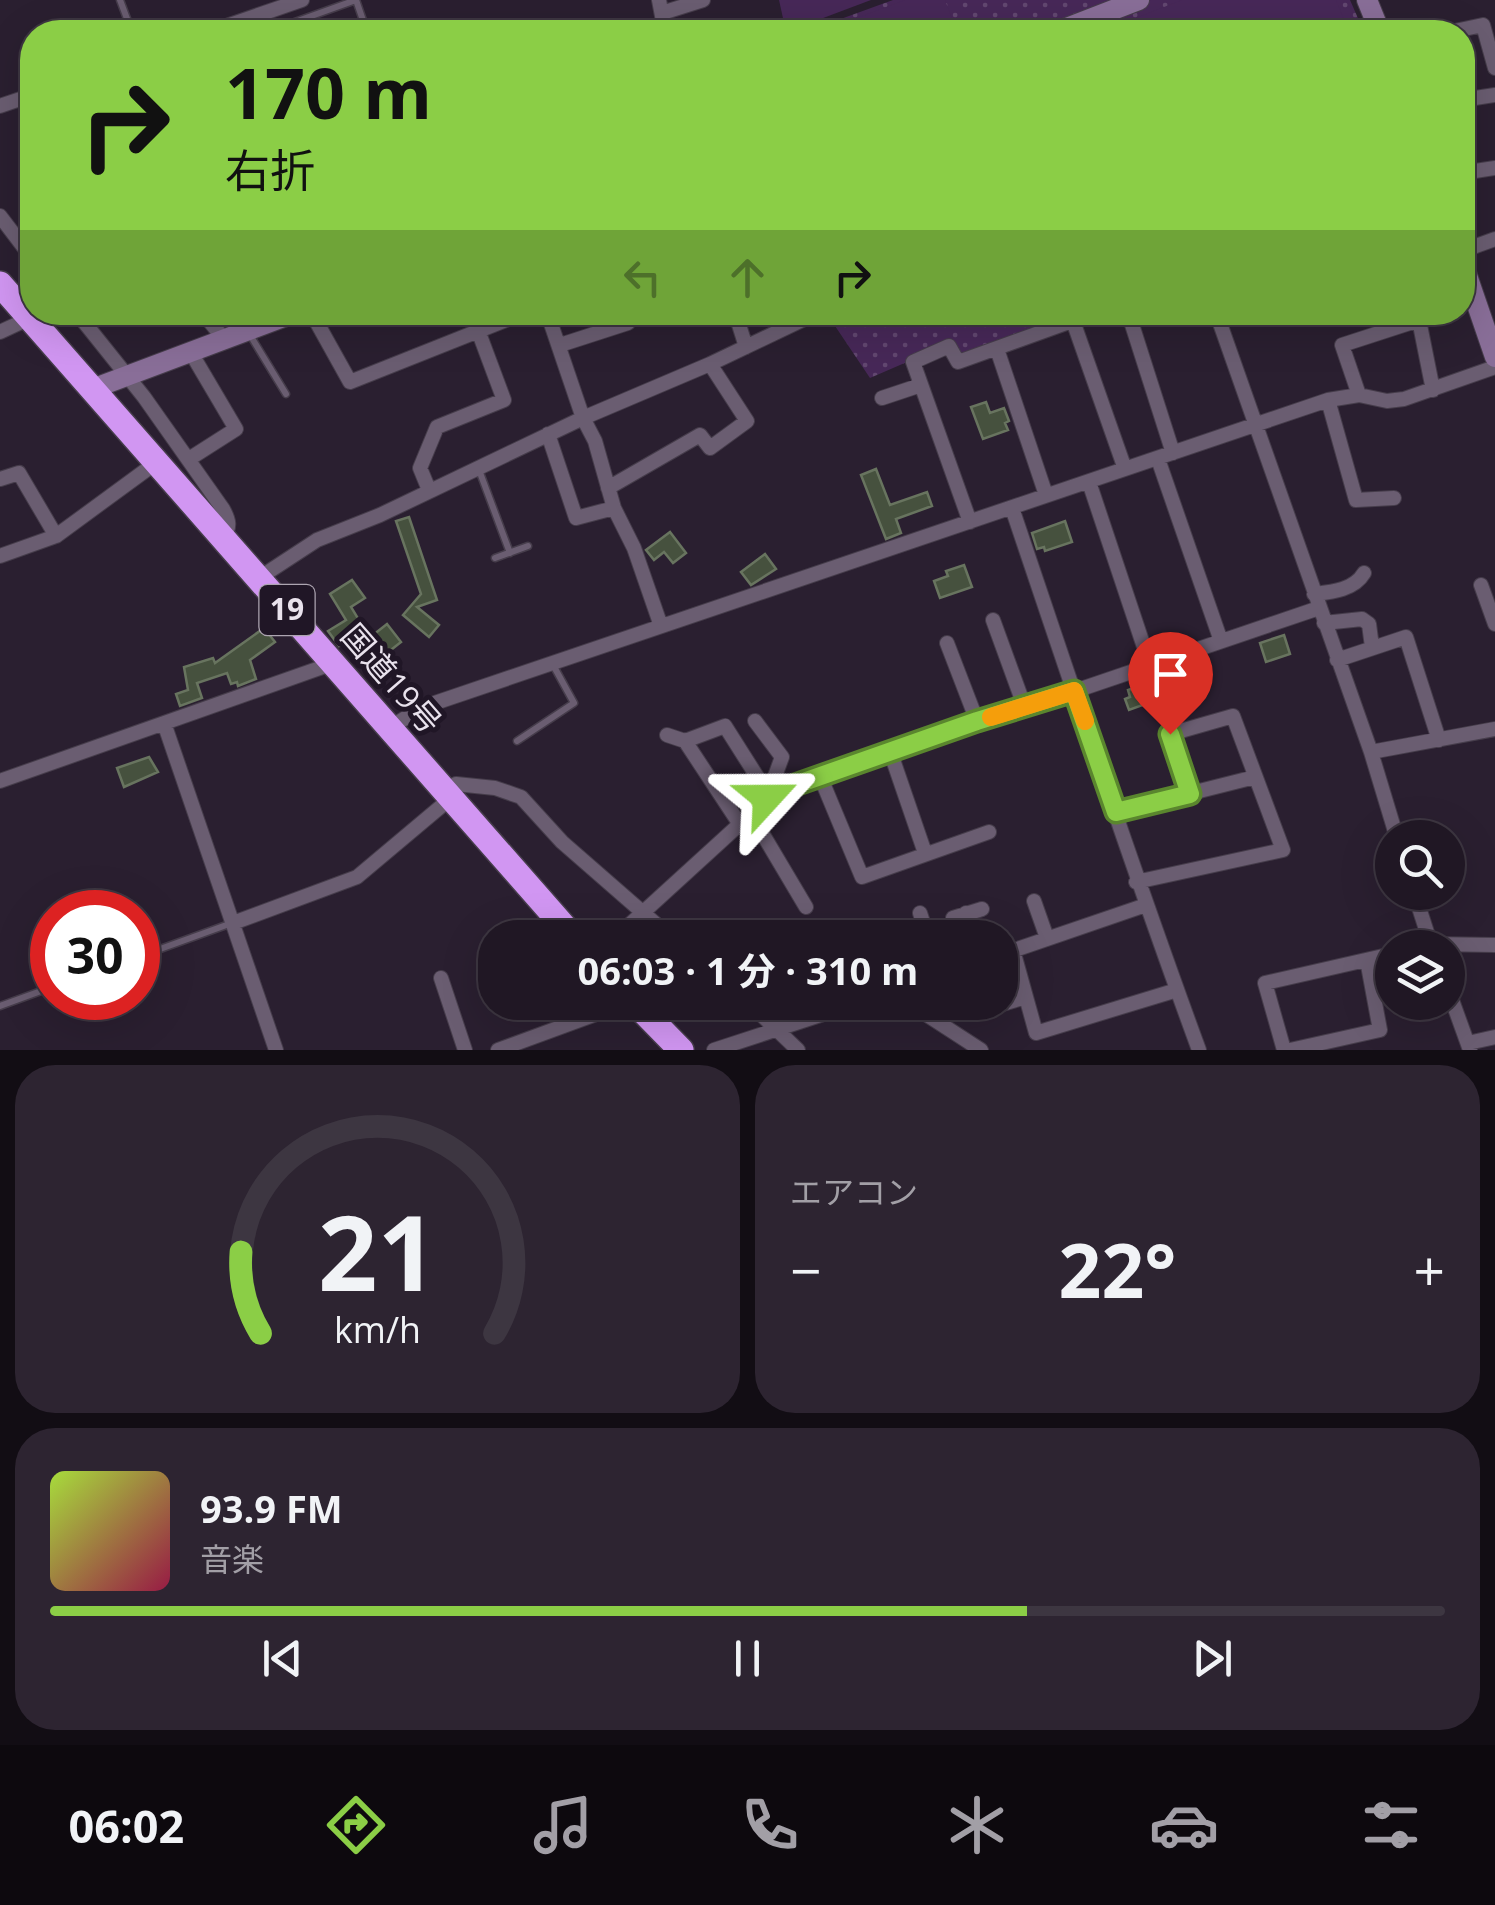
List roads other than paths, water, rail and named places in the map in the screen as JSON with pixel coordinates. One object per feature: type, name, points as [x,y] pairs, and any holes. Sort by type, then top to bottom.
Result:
[{"type":"highway","name":"国道19号","points":[[0,284],[20,307]]},
{"type":"highway","name":"国道19号","points":[[36,325],[558,920]]},
{"type":"highway","points":[[650,1020],[681,1050]]},
{"type":"street","points":[[660,7],[703,0]]},
{"type":"street","points":[[1087,20],[1139,0]]},
{"type":"street","points":[[245,20],[297,1]]},
{"type":"street","points":[[1475,27],[1483,25],[1495,68]]},
{"type":"street","points":[[0,216],[20,242]]},
{"type":"street","points":[[1475,298],[1495,356]]},
{"type":"street","points":[[86,325],[189,459],[228,520],[228,530],[222,537]]},
{"type":"street","points":[[213,325],[224,338]]},
{"type":"street","points":[[92,389],[261,325]]},
{"type":"street","points":[[317,325],[350,382],[496,325]]},
{"type":"street","points":[[553,325],[614,508],[634,548],[661,626]]},
{"type":"street","points":[[560,345],[622,325]]},
{"type":"street","points":[[738,325],[746,347]]},
{"type":"street","points":[[258,578],[317,540],[380,515],[582,418],[791,325]]},
{"type":"street","points":[[970,522],[913,362],[949,346],[958,362],[1063,325]]},
{"type":"street","points":[[1075,325],[1125,469]]},
{"type":"street","points":[[1132,325],[1173,453]]},
{"type":"street","points":[[1220,325],[1392,820]]},
{"type":"street","points":[[1359,395],[1342,344],[1403,325]]},
{"type":"street","points":[[1420,325],[1433,390]]},
{"type":"street","points":[[429,490],[420,468],[437,427],[504,400],[478,333]]},
{"type":"street","points":[[997,349],[1046,495]]},
{"type":"street","points":[[189,459],[236,430],[190,351]]},
{"type":"street","points":[[608,488],[700,434],[710,448],[747,421],[710,364]]},
{"type":"street","points":[[390,727],[423,707],[1328,400],[1359,395],[1388,401],[1404,399],[1495,367]]},
{"type":"street","points":[[882,398],[921,385]]},
{"type":"street","points":[[1328,400],[1356,500],[1394,498]]},
{"type":"street","points":[[548,434],[576,518],[614,508]]},
{"type":"street","points":[[1158,459],[1221,641]]},
{"type":"street","points":[[0,556],[56,536],[157,462]]},
{"type":"street","points":[[0,480],[19,472],[56,536]]},
{"type":"street","points":[[1089,482],[1150,665]]},
{"type":"street","points":[[1012,508],[1116,812],[1136,882],[1199,1050]]},
{"type":"street","points":[[634,920],[775,792],[1221,641],[1339,591],[1360,580],[1364,573]]},
{"type":"street","points":[[1481,585],[1495,624]]},
{"type":"street","points":[[1324,624],[1362,619],[1368,624],[1372,647]]},
{"type":"street","points":[[993,620],[1025,708]]},
{"type":"street","points":[[1338,660],[1406,638],[1439,740]]},
{"type":"street","points":[[947,642],[977,721]]},
{"type":"street","points":[[0,780],[334,662]]},
{"type":"street","points":[[1136,882],[1283,850],[1233,716],[1170,734],[1190,794]]},
{"type":"street","points":[[755,721],[782,757],[767,798]]},
{"type":"street","points":[[164,723],[276,1050]]},
{"type":"street","points":[[685,742],[725,726],[767,798]]},
{"type":"street","points":[[1371,752],[1493,730],[1495,746]]},
{"type":"street","points":[[667,735],[685,742],[746,819],[806,907]]},
{"type":"street","points":[[890,751],[924,853]]},
{"type":"street","points":[[820,776],[862,877],[988,832]]},
{"type":"street","points":[[1116,812],[1255,778]]},
{"type":"street","points":[[233,923],[357,877],[456,784],[495,788],[521,798],[562,842],[651,920]]},
{"type":"street","points":[[1034,902],[1048,938]]},
{"type":"street","points":[[1018,948],[1146,905]]},
{"type":"street","points":[[967,913],[969,920]]},
{"type":"street","points":[[920,914],[922,920]]},
{"type":"street","points":[[1465,945],[1495,945]]},
{"type":"street","points":[[1367,960],[1380,1030],[1287,1050],[1265,982],[1375,958]]},
{"type":"street","points":[[440,978],[465,1050]]},
{"type":"street","points":[[1018,979],[1036,1033],[1177,990]]},
{"type":"street","points":[[1018,999],[1026,997]]},
{"type":"street","points":[[498,1050],[582,1020]]},
{"type":"street","points":[[768,1020],[798,1050]]},
{"type":"street","points":[[714,1050],[805,1020]]},
{"type":"street","points":[[935,1020],[981,1050]]},
{"type":"street","points":[[1459,1020],[1469,1046],[1495,1036]]},
{"type":"lane","points":[[300,20],[356,0],[363,20]]},
{"type":"lane","points":[[260,15],[262,20]]},
{"type":"lane","points":[[247,330],[286,394]]},
{"type":"lane","points":[[478,468],[510,553]]},
{"type":"lane","points":[[496,558],[528,546]]},
{"type":"lane","points":[[517,741],[574,703],[552,663]]},
{"type":"lane","points":[[160,949],[233,923]]},
{"type":"lane","points":[[0,1006],[30,996]]}]
